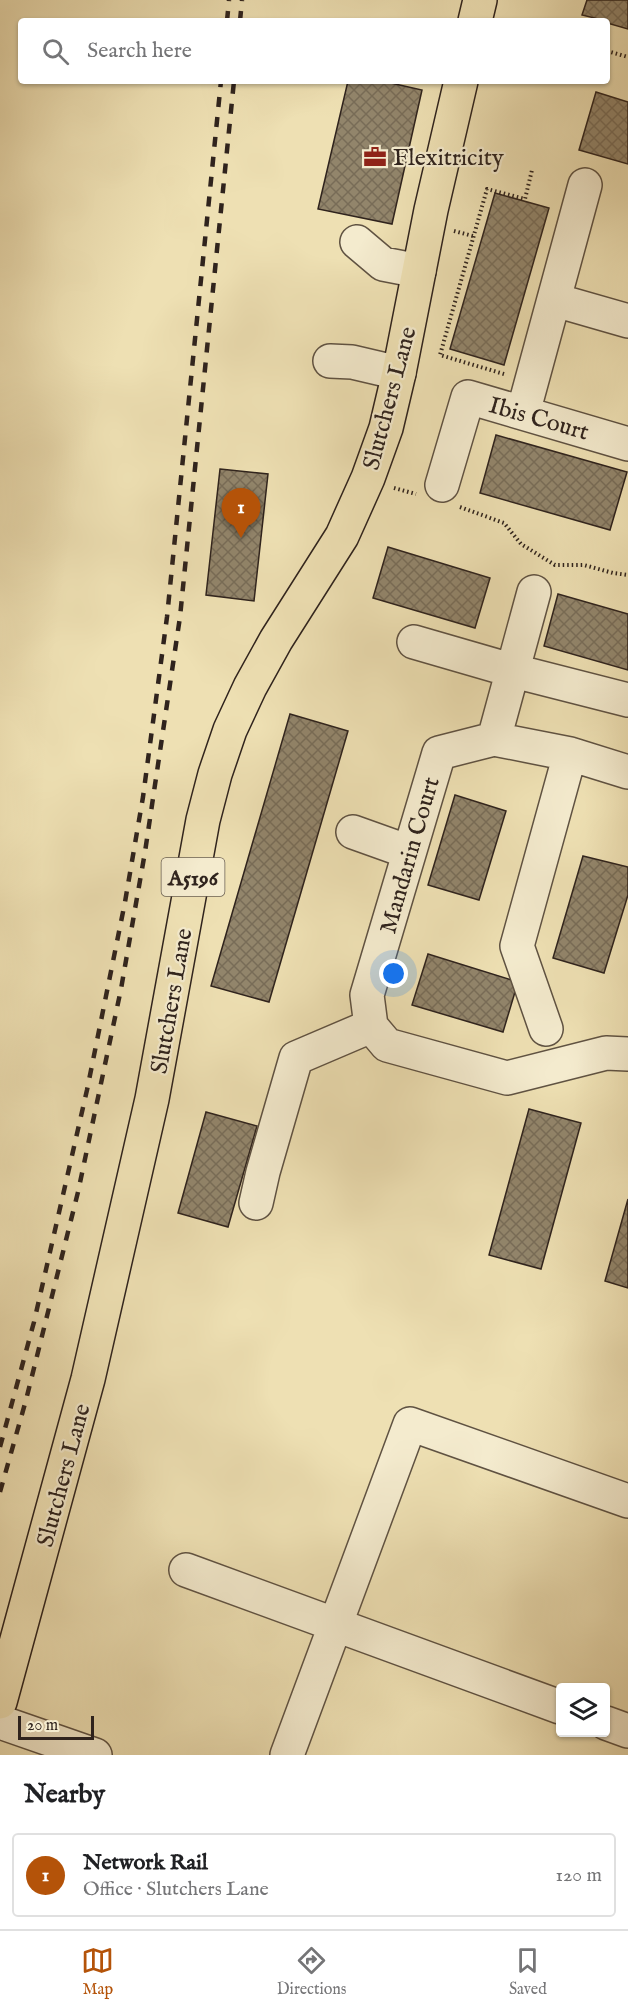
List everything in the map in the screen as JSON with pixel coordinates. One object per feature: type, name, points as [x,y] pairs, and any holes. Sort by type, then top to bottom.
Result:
[{"type":"highway","points":[[476,18],[480,0]]},
{"type":"highway","name":"Slutchers Lane","points":[[0,1702],[48,1528],[101,1320],[152,1099],[203,820],[215,774],[230,730],[250,687],[276,640],[342,536],[368,478],[386,428],[460,84]]},
{"type":"street","points":[[527,397],[585,185]]},
{"type":"street","points":[[357,242],[383,264],[419,271]]},
{"type":"street","points":[[555,300],[628,321]]},
{"type":"street","points":[[330,361],[352,362],[399,373]]},
{"type":"street","name":"Ibis Court","points":[[437,494],[468,397],[527,397],[628,444]]},
{"type":"street","points":[[494,739],[534,592]]},
{"type":"street","points":[[414,642],[514,671],[628,700]]},
{"type":"street","name":"Mandarin Court","points":[[371,1026],[367,995],[439,753],[494,739],[570,754],[628,772]]},
{"type":"street","points":[[546,1029],[517,946],[570,754]]},
{"type":"street","points":[[353,832],[409,852]]},
{"type":"street","points":[[256,1203],[262,1172],[296,1058],[371,1026],[387,1046],[507,1078],[606,1053],[628,1054]]},
{"type":"street","points":[[287,1755],[410,1424],[628,1501]]},
{"type":"street","points":[[186,1570],[556,1705]]},
{"type":"street","points":[[0,1722],[95,1755]]},
{"type":"street","points":[[610,1724],[628,1731]]},
{"type":"path","points":[[610,52],[628,57]]},
{"type":"path","points":[[527,397],[440,355],[487,189],[525,199],[532,170]]},
{"type":"path","points":[[445,228],[473,236]]},
{"type":"path","points":[[368,478],[437,494],[504,524],[521,544],[555,565],[584,565],[628,575]]},
{"type":"building","points":[[587,0],[628,0],[628,29],[610,24],[610,18],[582,15]]},
{"type":"building","points":[[347,84],[395,84],[422,90],[392,224],[318,209]]},
{"type":"building","points":[[596,92],[628,102],[628,164],[579,150]]},
{"type":"building","points":[[495,193],[549,208],[504,365],[450,349]]},
{"type":"building","points":[[496,435],[627,472],[610,530],[480,493]]},
{"type":"building","points":[[220,469],[268,474],[254,601],[206,595]]},
{"type":"building","points":[[388,547],[490,578],[475,628],[373,598]]},
{"type":"building","points":[[558,594],[628,614],[628,670],[544,646]]},
{"type":"building","points":[[290,714],[348,731],[269,1002],[211,986]]},
{"type":"building","points":[[455,795],[506,811],[479,900],[428,885]]},
{"type":"building","points":[[583,856],[628,867],[628,895],[604,973],[553,958]]},
{"type":"building","points":[[428,954],[518,982],[503,1032],[412,1005]]},
{"type":"building","points":[[529,1109],[581,1123],[541,1269],[489,1255]]},
{"type":"building","points":[[206,1112],[257,1126],[228,1227],[178,1213]]},
{"type":"building","points":[[628,1199],[628,1288],[605,1281]]},
{"type":"railway","points":[[227,18],[229,0]]},
{"type":"railway","points":[[240,18],[242,0]]},
{"type":"railway","points":[[0,1447],[34,1322],[87,1090],[125,902],[143,797],[167,617],[221,84]]},
{"type":"railway","points":[[0,1492],[26,1400],[78,1192],[121,989],[145,852],[180,617],[234,84]]},
{"type":"place","name":"Flexitricity","points":[[375,157]]},
{"type":"place","name":"Network Rail","points":[[241,538]]}]
